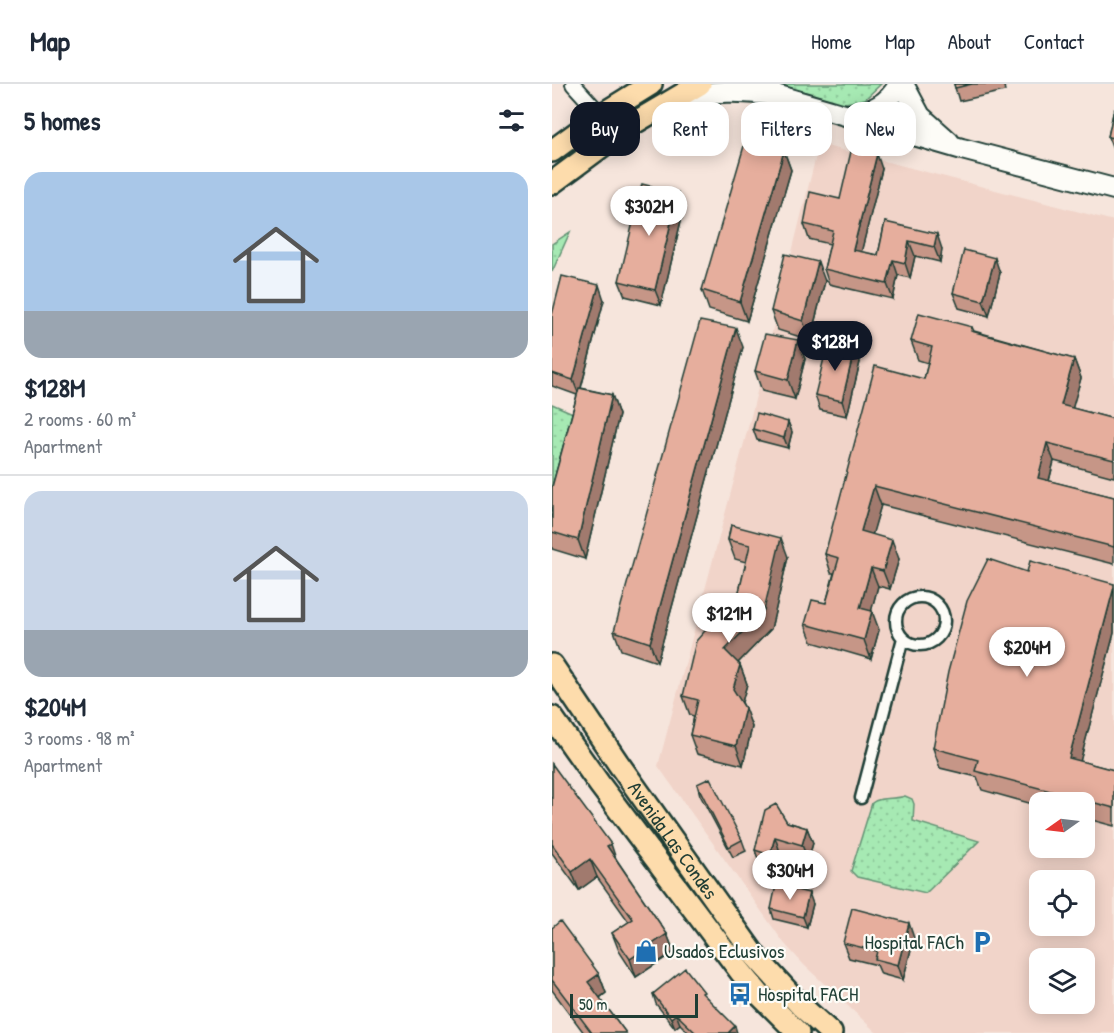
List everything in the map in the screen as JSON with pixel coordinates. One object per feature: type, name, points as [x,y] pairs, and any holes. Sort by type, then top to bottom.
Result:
[{"type":"main road","points":[[622,102],[651,84]]},
{"type":"main road","points":[[669,102],[700,84]]},
{"type":"main road","points":[[884,102],[901,84],[912,104],[929,126],[962,149]]},
{"type":"main road","points":[[674,102],[708,93],[755,92],[797,100],[844,114]]},
{"type":"main road","points":[[552,183],[602,145],[652,113]]},
{"type":"main road","points":[[916,135],[1114,189]]},
{"type":"main road","points":[[552,151],[570,138]]},
{"type":"main road","name":"Avenida Las Condes","points":[[552,665],[618,763],[756,957],[801,1006],[831,1033]]},
{"type":"main road","name":"Avenida Las Condes","points":[[552,717],[740,971],[759,994],[798,1033]]},
{"type":"street","points":[[573,84],[589,102]]},
{"type":"street","points":[[918,597],[934,601],[943,614],[944,623],[940,634],[927,644],[918,645],[903,638],[897,629],[896,621],[897,613],[902,605],[918,597]]},
{"type":"street","points":[[944,623],[956,626]]},
{"type":"street","points":[[861,798],[903,638]]},
{"type":"shaded area","points":[[832,147],[844,151],[844,156],[865,156],[1114,221],[1114,1033],[877,1033],[804,965],[784,943],[658,766],[748,428],[816,156],[832,156]]},
{"type":"green space","points":[[767,84],[881,84],[865,99],[832,106],[832,102],[819,102]]},
{"type":"green space","points":[[570,232],[552,272],[552,244]]},
{"type":"green space","points":[[552,404],[575,414],[552,488]]},
{"type":"green space","points":[[905,796],[912,799],[914,804],[913,821],[979,841],[926,893],[857,877],[851,871],[872,803]]},
{"type":"building","points":[[954,84],[972,84],[955,88]]},
{"type":"building","points":[[1114,109],[1114,138],[1108,137]]},
{"type":"building","points":[[741,156],[783,156],[740,302],[702,290]]},
{"type":"building","points":[[850,156],[876,156],[853,250],[878,255],[885,222],[937,234],[934,247],[909,241],[905,263],[893,260],[887,284],[824,269],[833,231],[804,224],[810,192],[840,199]]},
{"type":"building","points":[[642,184],[678,193],[655,290],[619,281]]},
{"type":"building","points":[[964,250],[995,258],[983,301],[953,293]]},
{"type":"building","points":[[785,254],[818,262],[803,321],[771,311]]},
{"type":"building","points":[[562,276],[599,285],[573,380],[552,373],[552,315]]},
{"type":"building","points":[[919,313],[972,327],[971,331],[1074,359],[1061,405],[1114,419],[1114,460],[1047,443],[1038,478],[1114,497],[1114,547],[874,486],[861,531],[892,540],[883,571],[871,568],[860,608],[872,611],[864,640],[805,624],[812,600],[826,603],[839,558],[825,554],[875,366],[924,379],[932,347],[911,341]]},
{"type":"building","points":[[700,321],[736,328],[650,643],[614,631]]},
{"type":"building","points":[[765,334],[798,340],[788,380],[755,371]]},
{"type":"building","points":[[836,342],[855,347],[842,401],[815,395],[826,350],[834,351]]},
{"type":"building","points":[[579,388],[612,395],[578,540],[552,532],[552,487]]},
{"type":"building","points":[[757,413],[788,422],[784,438],[753,429]]},
{"type":"building","points":[[731,525],[781,538],[764,610],[725,650],[740,665],[733,689],[745,708],[736,746],[690,735],[698,700],[683,696],[696,641],[739,592],[750,545],[728,540]]},
{"type":"building","points":[[988,559],[1027,572],[1030,561],[1114,584],[1069,758],[1114,770],[1114,808],[1095,803],[1095,792],[1054,792],[975,771],[978,760],[933,748],[948,672],[967,601]]},
{"type":"building","points":[[552,764],[611,844],[607,846],[667,934],[630,959],[612,933],[633,919],[590,859],[572,872],[552,844]]},
{"type":"building","points":[[710,778],[742,840],[729,847],[697,784]]},
{"type":"building","points":[[776,804],[787,822],[807,828],[802,845],[775,837],[770,855],[755,850],[765,810]]},
{"type":"building","points":[[776,885],[809,893],[803,917],[771,909]]},
{"type":"building","points":[[852,908],[909,923],[898,965],[875,959],[877,951],[843,943]]},
{"type":"building","points":[[560,921],[599,974],[588,982],[626,1033],[592,1033],[552,980],[552,928]]},
{"type":"building","points":[[685,968],[704,992],[702,993],[735,1026],[728,1033],[696,1033],[676,1014],[671,1018],[653,994]]},
{"type":"place","name":"Hospital FACh","points":[[982,942]]},
{"type":"place","name":"Usados Eclusivos","points":[[646,951]]},
{"type":"place","name":"Hospital FACH","points":[[740,994]]}]
